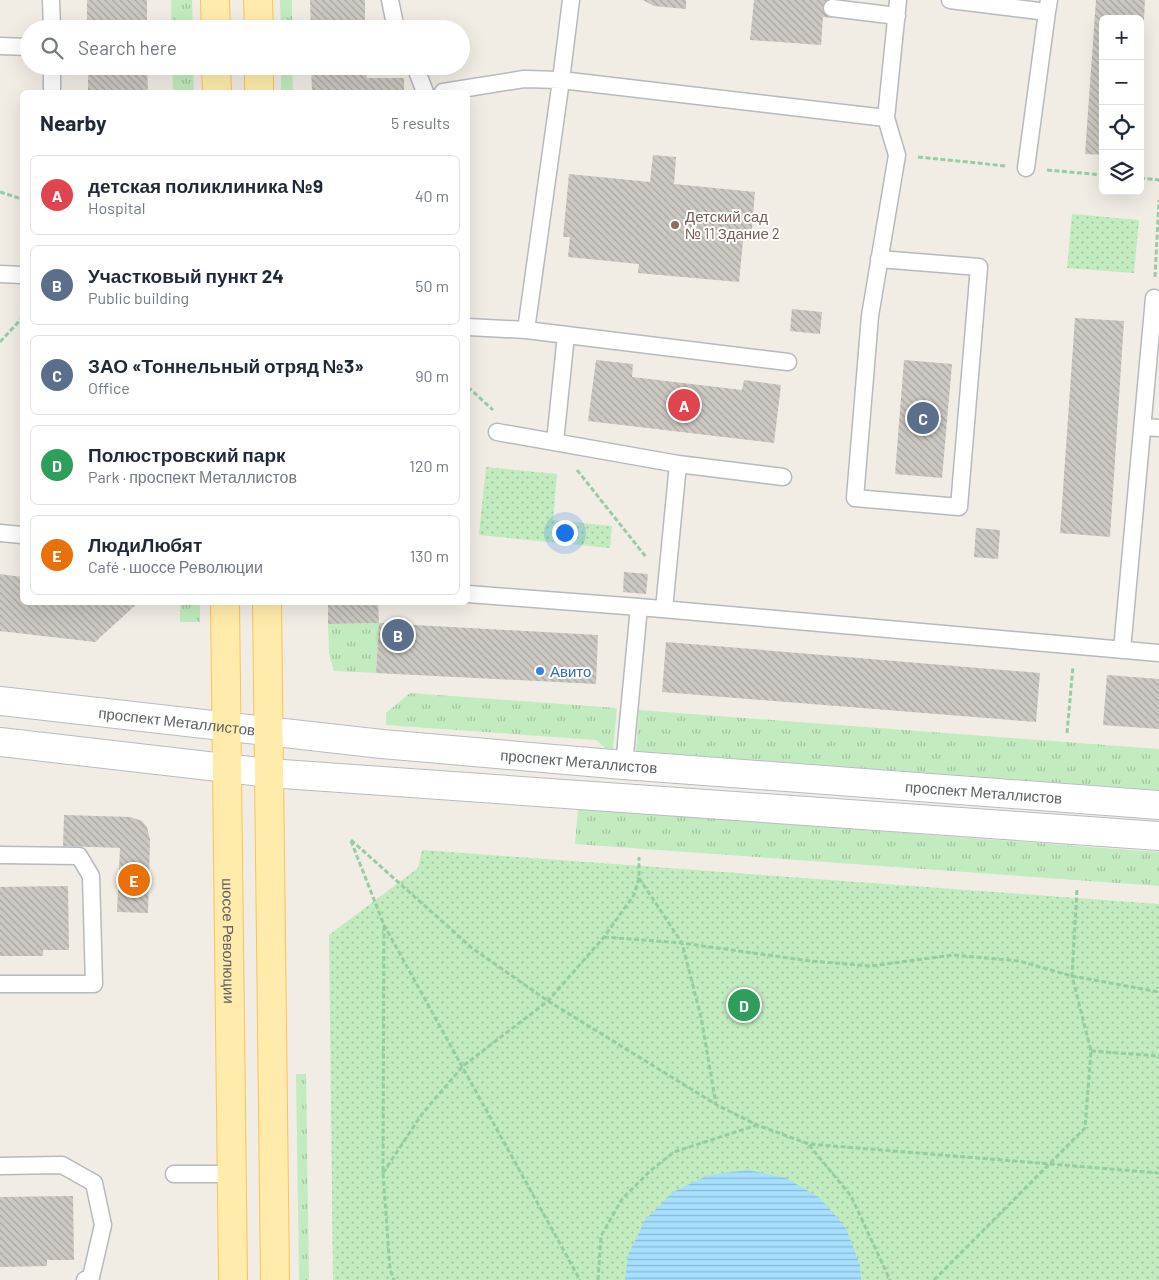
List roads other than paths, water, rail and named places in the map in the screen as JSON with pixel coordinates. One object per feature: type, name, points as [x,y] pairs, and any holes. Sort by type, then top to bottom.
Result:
[{"type":"main road","points":[[215,0],[216,20]]},
{"type":"main road","points":[[258,0],[259,20]]},
{"type":"main road","points":[[216,75],[217,90]]},
{"type":"main road","points":[[259,75],[260,90]]},
{"type":"main road","name":"шоссе Революции","points":[[224,605],[233,1280]]},
{"type":"main road","points":[[267,605],[275,1280]]},
{"type":"street","name":"проспект Металлистов","points":[[0,702],[359,742],[624,765],[1159,805]]},
{"type":"street","name":"проспект Металлистов","points":[[0,742],[269,773],[1159,836]]},
{"type":"lane","points":[[51,0],[52,20]]},
{"type":"lane","points":[[390,0],[393,20]]},
{"type":"lane","points":[[526,330],[571,0]]},
{"type":"lane","points":[[950,0],[1048,6],[1026,168]]},
{"type":"lane","points":[[832,8],[897,8],[886,118],[897,155],[879,259],[870,316],[854,498],[959,507],[979,266],[879,259]]},
{"type":"lane","points":[[0,46],[20,47]]},
{"type":"lane","points":[[52,75],[52,90]]},
{"type":"lane","points":[[418,75],[424,90]]},
{"type":"lane","points":[[455,90],[524,79],[561,80],[886,118]]},
{"type":"lane","points":[[0,274],[20,275]]},
{"type":"lane","points":[[1122,650],[1151,427],[1154,298]]},
{"type":"lane","points":[[470,327],[526,330],[788,362]]},
{"type":"lane","points":[[554,442],[566,335]]},
{"type":"lane","points":[[498,432],[678,464],[783,477]]},
{"type":"lane","points":[[664,609],[678,464]]},
{"type":"lane","points":[[0,533],[20,536]]},
{"type":"lane","points":[[470,594],[664,609],[1159,653]]},
{"type":"lane","points":[[624,765],[639,607]]},
{"type":"lane","points":[[0,855],[79,856],[91,876],[94,984],[0,984]]},
{"type":"lane","points":[[0,1166],[62,1165],[94,1183],[103,1225],[90,1277],[86,1280]]},
{"type":"lane","points":[[174,1174],[232,1174]]},
{"type":"water","points":[[748,1170],[786,1178],[820,1198],[846,1228],[860,1265],[861,1280],[625,1280],[628,1255],[645,1220],[673,1192],[708,1175]]},
{"type":"place","name":"Детский сад № 11 Здание 2","points":[[675,225]]},
{"type":"place","name":"детская поликлиника №9","points":[[684,405]]},
{"type":"place","name":"ЗАО «Тоннельный отряд №3»","points":[[923,418]]},
{"type":"place","name":"Участковый пункт 24","points":[[398,635]]},
{"type":"place","name":"Авито","points":[[540,671]]},
{"type":"place","name":"ЛюдиЛюбят","points":[[134,880]]},
{"type":"place","name":"Полюстровский парк","points":[[744,1005]]}]
